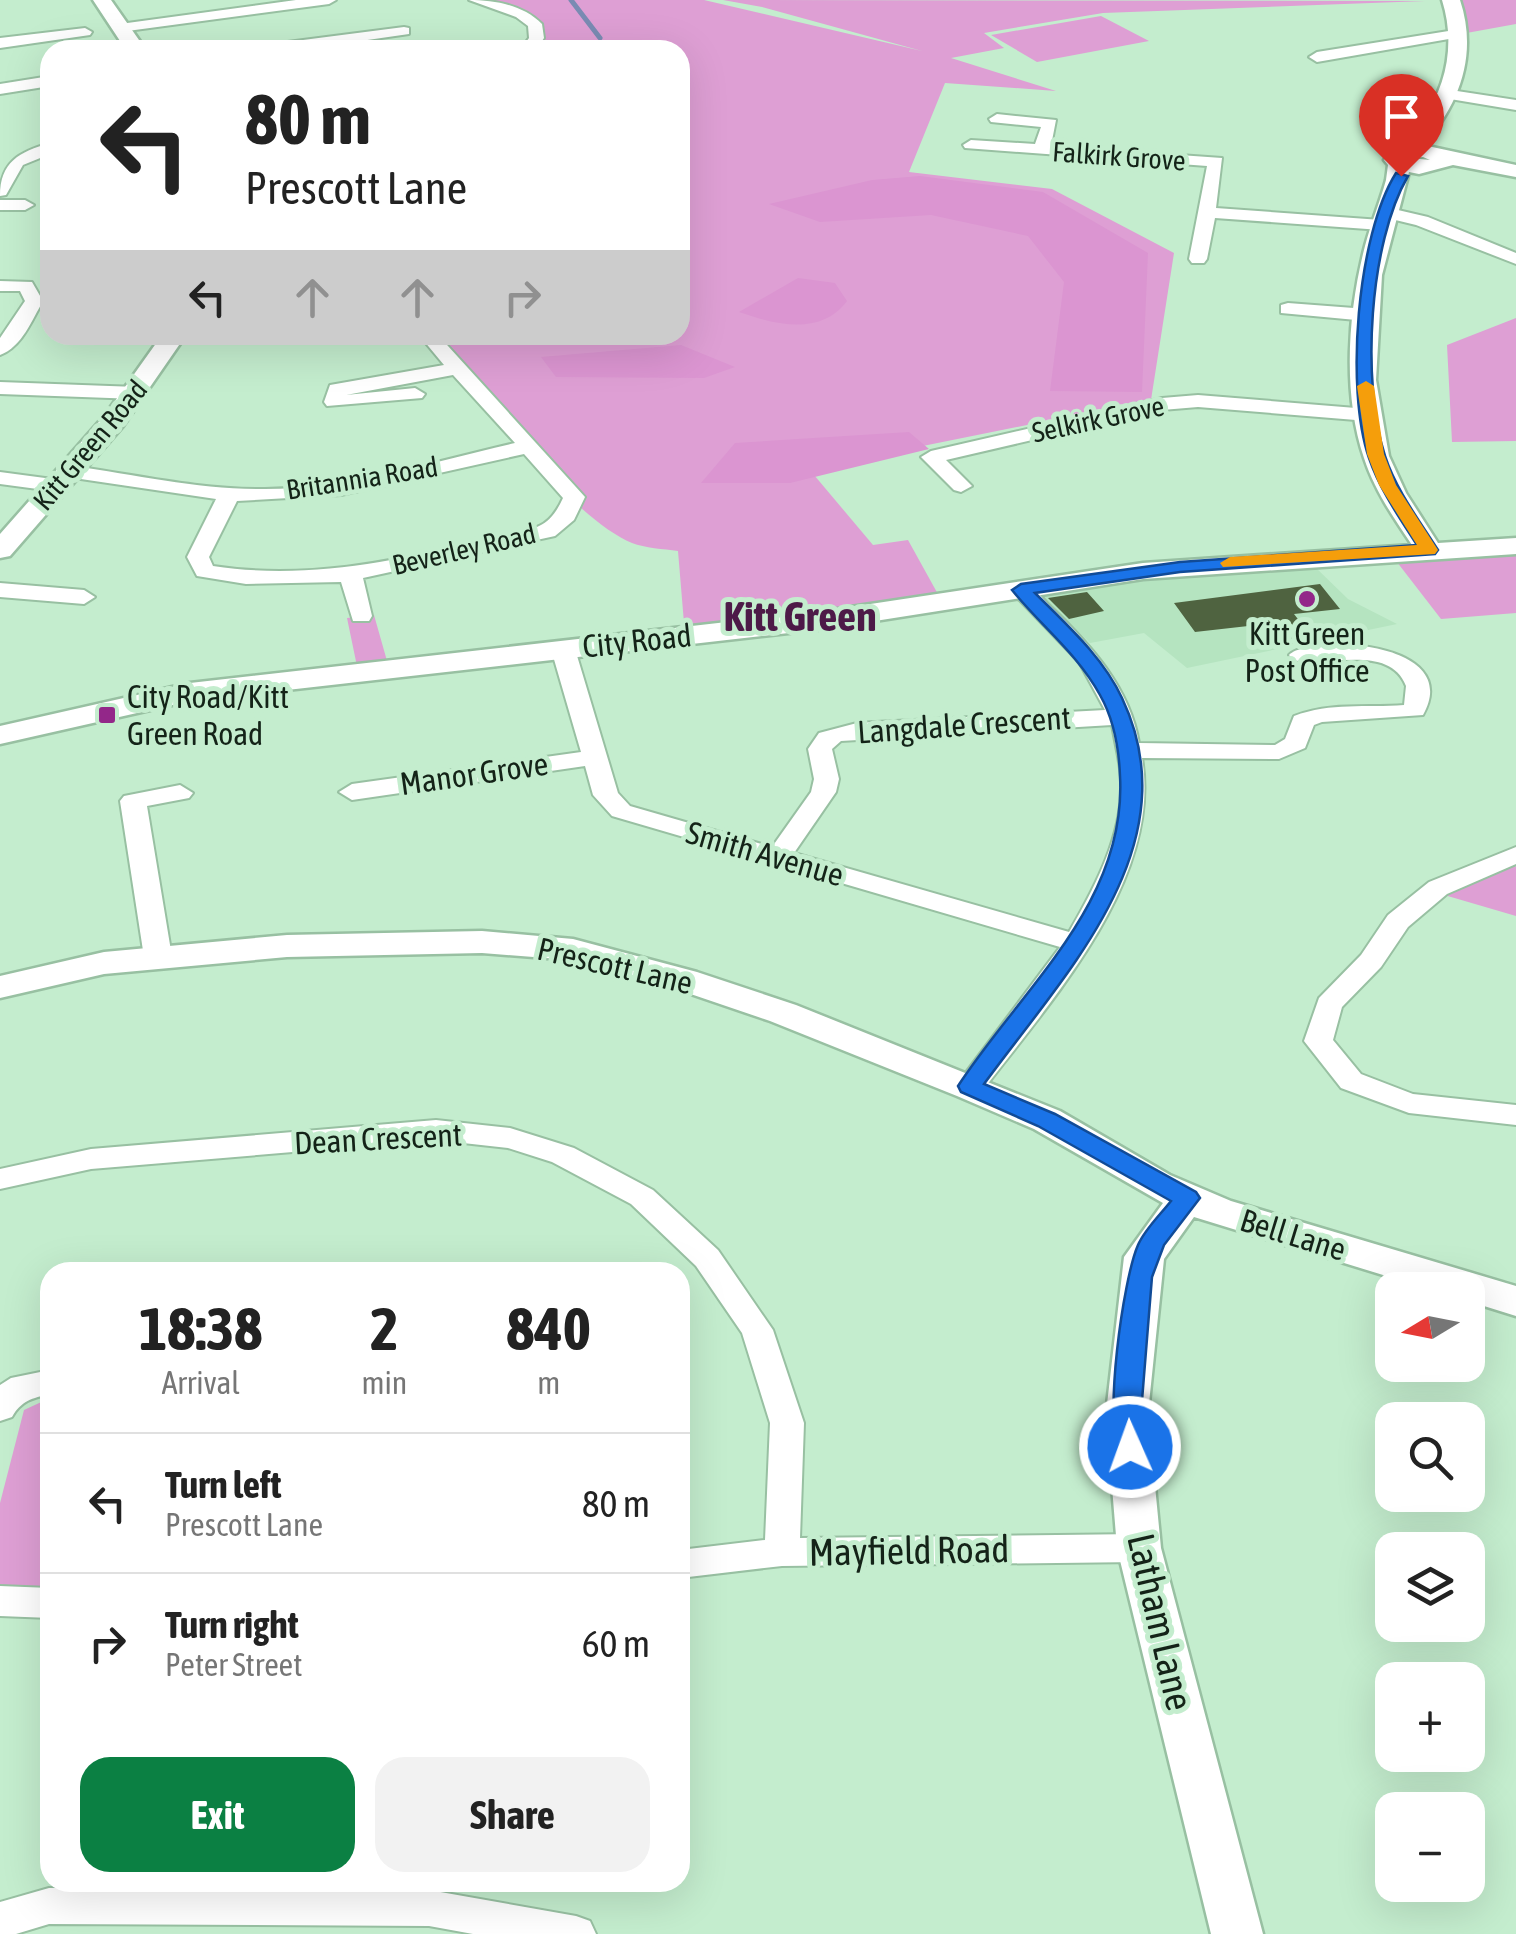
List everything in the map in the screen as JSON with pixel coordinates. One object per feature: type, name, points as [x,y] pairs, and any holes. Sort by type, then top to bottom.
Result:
[{"type":"street","points":[[102,0],[129,40]]},
{"type":"street","points":[[120,28],[329,0]]},
{"type":"street","points":[[476,0],[521,14],[535,24],[536,40]]},
{"type":"street","points":[[1429,550],[1388,485],[1375,454],[1368,415],[1366,315],[1383,219],[1400,163],[1422,138],[1460,58],[1456,15],[1438,0]]},
{"type":"street","points":[[242,13],[254,28]]},
{"type":"street","points":[[1317,57],[1456,15]]},
{"type":"street","points":[[370,40],[404,31]]},
{"type":"street","points":[[0,43],[85,32]]},
{"type":"street","points":[[0,88],[40,82]]},
{"type":"street","points":[[1444,94],[1516,105]]},
{"type":"street","points":[[997,119],[1050,122],[1041,150]]},
{"type":"street","points":[[1422,138],[1435,161]]},
{"type":"street","name":"Falkirk Grove","points":[[971,145],[1216,162],[1198,259]]},
{"type":"street","points":[[0,191],[17,162],[40,152]]},
{"type":"street","points":[[1112,178],[1117,156]]},
{"type":"street","points":[[1400,163],[1435,161],[1516,171]]},
{"type":"street","points":[[0,205],[25,205]]},
{"type":"street","name":"Falkirk Grove","points":[[1207,212],[1422,221],[1516,259]]},
{"type":"street","points":[[0,286],[28,289],[40,283]]},
{"type":"street","points":[[0,349],[17,331],[34,300],[28,289]]},
{"type":"street","points":[[1288,308],[1366,315]]},
{"type":"street","name":"Kitt Green Road","points":[[0,550],[67,479],[138,393],[168,345]]},
{"type":"street","name":"Beverley Road","points":[[229,494],[198,557],[205,571],[270,577],[350,572],[547,531],[566,514],[574,497],[437,345]]},
{"type":"street","points":[[414,394],[334,402],[337,389],[458,368]]},
{"type":"street","points":[[0,388],[138,393]]},
{"type":"street","name":"Selkirk Grove","points":[[961,486],[931,457],[1162,404],[1198,401],[1368,415]]},
{"type":"street","name":"Britannia Road","points":[[0,478],[67,479],[229,494],[352,486],[530,446]]},
{"type":"street","name":"City Road","points":[[0,734],[190,692],[824,620],[1180,567],[1516,546]]},
{"type":"street","points":[[350,572],[362,616]]},
{"type":"street","points":[[0,590],[84,597]]},
{"type":"street","points":[[970,1086],[1077,943],[1109,892],[1126,839],[1133,789],[1120,716],[1095,667],[1021,590]]},
{"type":"street","name":"Smith Avenue","points":[[563,649],[606,795],[621,812],[1077,943]]},
{"type":"street","points":[[1129,750],[1279,752],[1296,743],[1303,721],[1317,714],[1398,714],[1415,710],[1419,684],[1405,662],[1388,656],[1301,655]]},
{"type":"street","name":"Langdale Crescent","points":[[778,857],[824,791],[826,771],[820,753],[821,745],[829,738],[857,730],[1120,716]]},
{"type":"street","name":"Manor Grove","points":[[352,792],[595,757]]},
{"type":"street","points":[[158,957],[133,801],[180,794]]},
{"type":"street","points":[[1516,855],[1438,888],[1398,921],[1371,960],[1329,1004],[1318,1041],[1351,1082],[1409,1103],[1516,1115]]},
{"type":"street","name":"Prescott Lane","points":[[0,988],[60,971],[158,957],[394,941],[482,942],[573,950],[685,980],[784,1013],[970,1086],[1047,1120],[1187,1198]]},
{"type":"street","name":"Dean Crescent","points":[[0,1179],[91,1159],[436,1130],[510,1138],[563,1155],[642,1197],[708,1258],[756,1330],[787,1422],[782,1552]]},
{"type":"street","name":"Bell Lane","points":[[1187,1198],[1254,1224],[1516,1302]]},
{"type":"street","name":"Latham Lane","points":[[1187,1198],[1152,1242],[1139,1277],[1127,1413],[1138,1548],[1237,1934]]},
{"type":"street","points":[[1,1402],[23,1387],[40,1384]]},
{"type":"street","name":"Mayfield Road","points":[[690,1563],[782,1552],[1138,1548]]},
{"type":"street","points":[[0,1601],[40,1603]]},
{"type":"street","points":[[0,1923],[5,1918],[49,1906],[427,1921],[576,1934]]},
{"type":"shaded area","points":[[471,0],[704,0],[922,51],[723,0],[1425,1],[1103,13],[984,33],[1004,48],[951,58],[1056,91],[945,83],[909,172],[1052,189],[1174,253],[1151,400],[809,469],[873,545],[908,540],[939,596],[685,635],[678,551],[632,543],[581,508],[498,419],[444,345],[690,345],[690,40],[536,40],[521,14]]},
{"type":"shaded area","points":[[1451,0],[1516,0],[1516,24],[1461,34]]},
{"type":"shaded area","points":[[1101,16],[1149,41],[1037,62],[991,35]]},
{"type":"shaded area","points":[[920,176],[1043,192],[1148,253],[1142,392],[1050,391],[1064,282],[1028,236],[931,215],[820,222],[769,204],[872,180]]},
{"type":"shaded area","points":[[798,278],[835,283],[847,301],[836,312],[811,323],[768,321],[739,312]]},
{"type":"shaded area","points":[[1516,318],[1516,441],[1452,442],[1447,345]]},
{"type":"shaded area","points":[[681,345],[735,367],[704,378],[556,377],[541,357]]},
{"type":"shaded area","points":[[909,432],[929,449],[790,483],[701,483],[735,443]]},
{"type":"shaded area","points":[[1505,546],[1516,555],[1516,613],[1441,619],[1390,553]]},
{"type":"shaded area","points":[[1313,565],[1348,599],[1397,624],[1187,668],[1144,633],[1090,643],[1042,596],[1166,577]]},
{"type":"shaded area","points":[[374,615],[389,668],[358,671],[347,618]]},
{"type":"shaded area","points":[[1508,858],[1516,867],[1516,916],[1434,892]]},
{"type":"shaded area","points":[[40,1403],[40,1594],[0,1593],[0,1503],[24,1410]]},
{"type":"building","points":[[1320,584],[1340,609],[1294,614],[1314,640],[1282,647],[1266,624],[1195,632],[1174,603]]},
{"type":"building","points":[[1087,592],[1104,611],[1069,619],[1048,598]]},
{"type":"waterway","points":[[571,0],[600,38]]},
{"type":"slow traffic","points":[[1230,563],[1429,550],[1402,510],[1375,454],[1366,386]]},
{"type":"place","name":"Kitt Green Post Office","points":[[1307,599]]},
{"type":"place","name":"City Road/Kitt Green Road","points":[[107,715]]},
{"type":"district","name":"Kitt Green","points":[[800,616]]},
{"type":"route","points":[[1130,1447],[1127,1413],[1139,1277],[1152,1242],[1187,1198],[1047,1120],[970,1086],[1077,943],[1109,892],[1132,808],[1133,770],[1112,698],[1095,667],[1021,590],[1180,567],[1429,550],[1402,510],[1375,454],[1365,382],[1366,315],[1375,250],[1389,197],[1401,176]]}]
